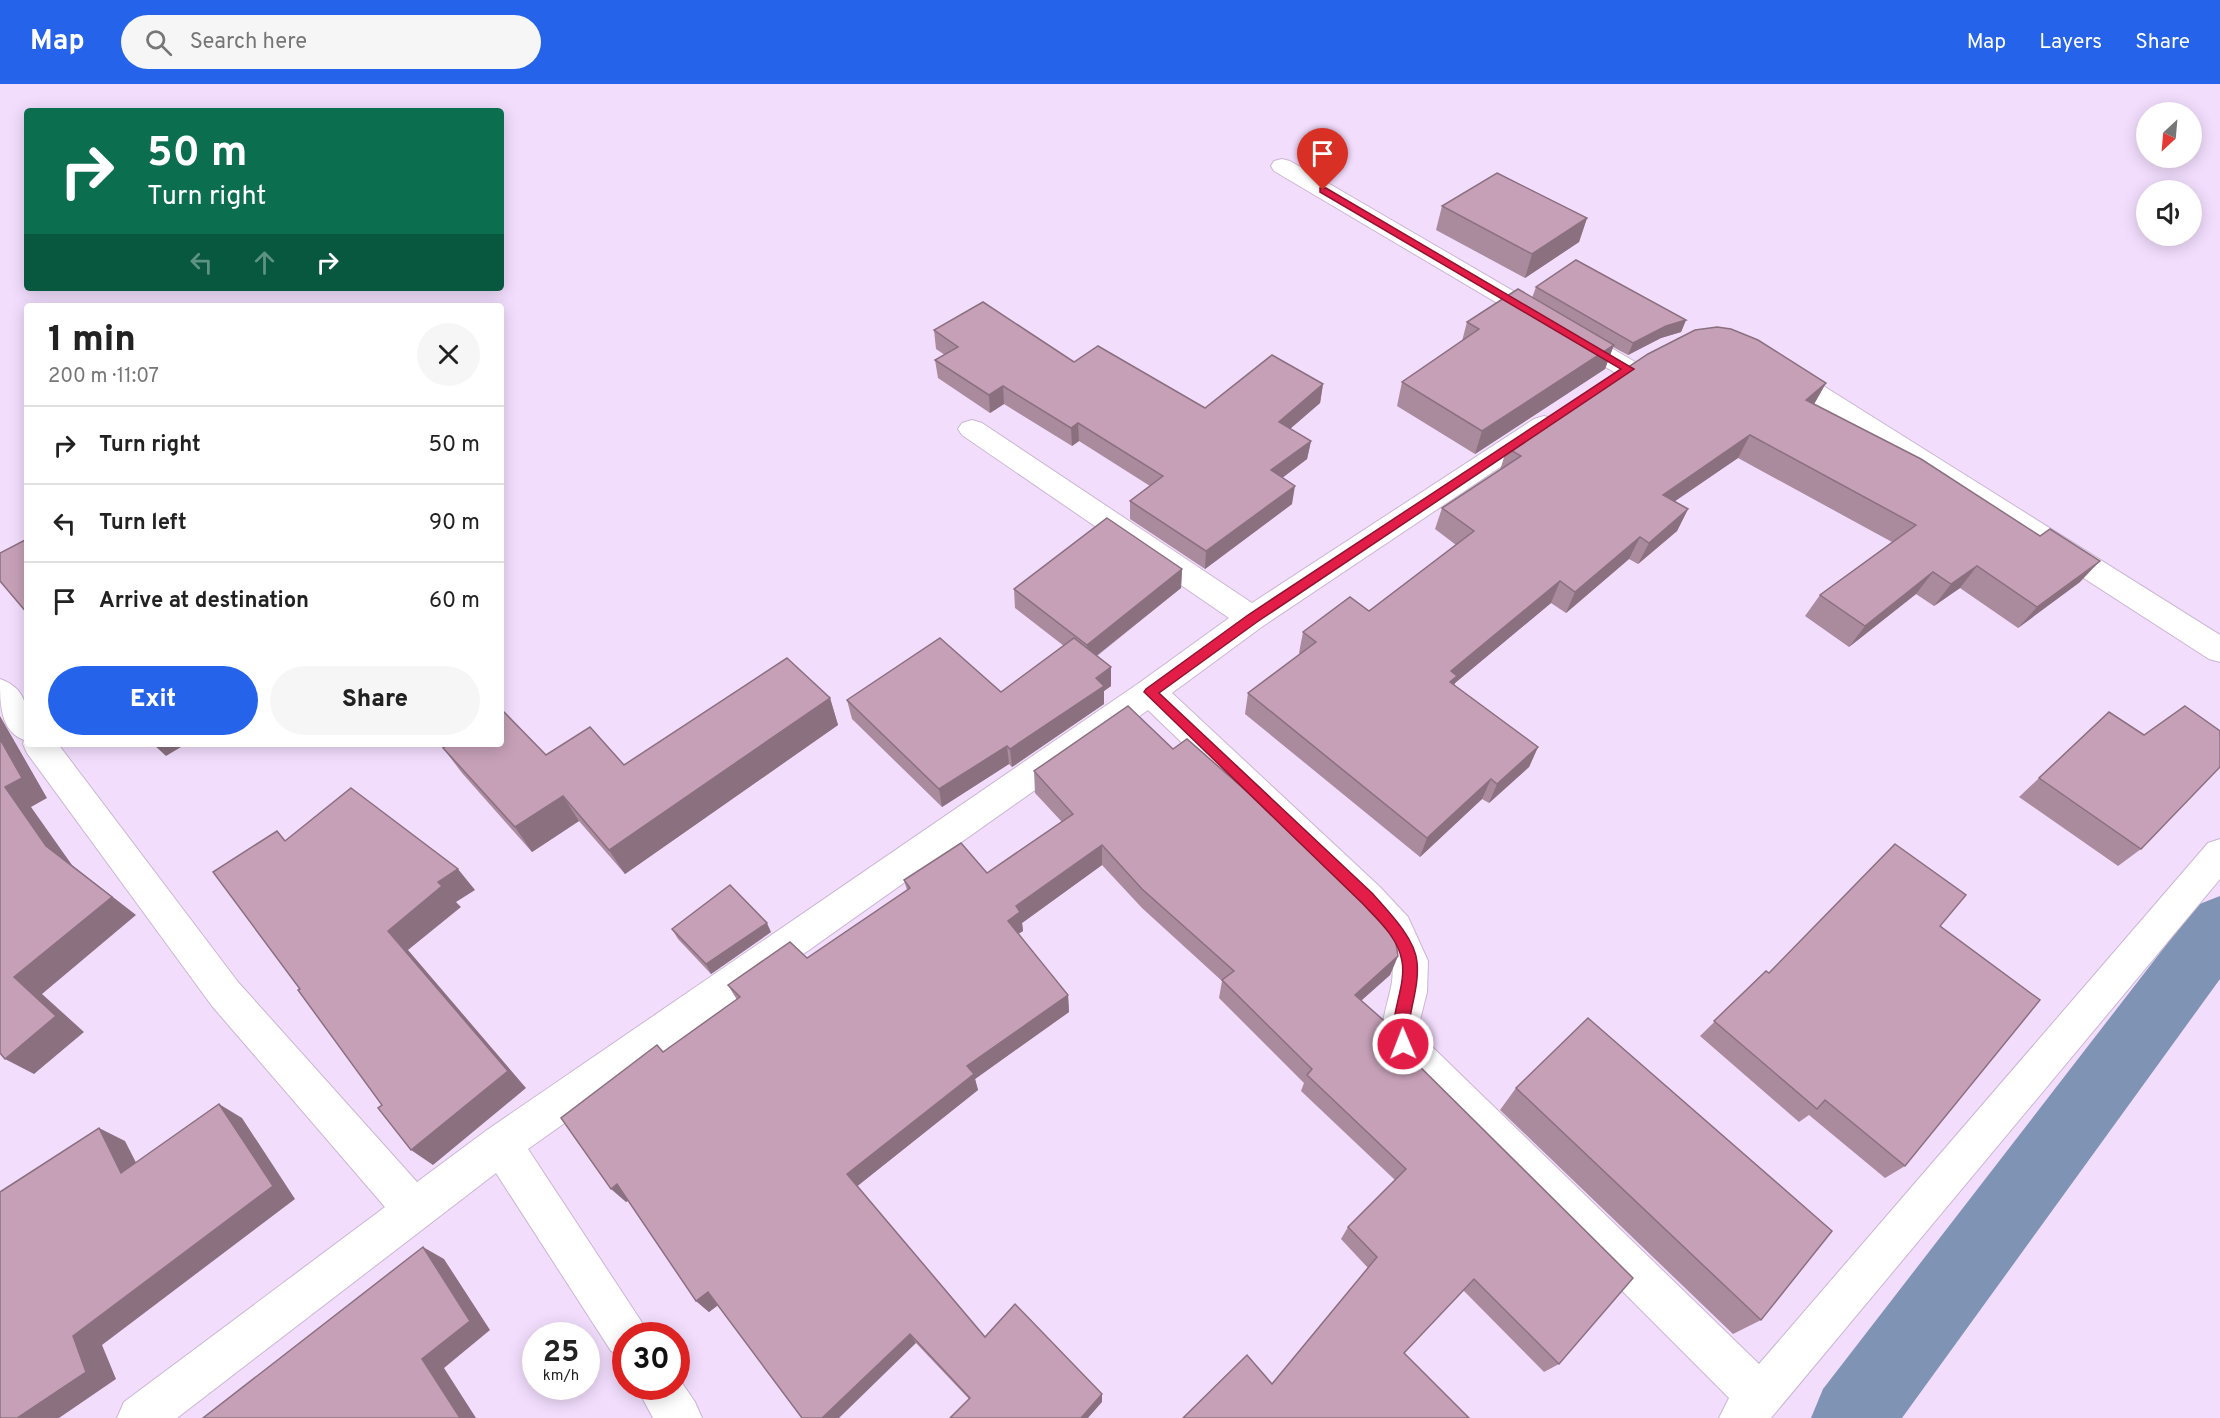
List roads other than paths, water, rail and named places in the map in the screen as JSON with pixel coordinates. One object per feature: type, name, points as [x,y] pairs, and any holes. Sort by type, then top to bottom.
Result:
[{"type":"street","points":[[1282,166],[1641,362],[1599,389]]},
{"type":"street","points":[[1756,355],[2220,650]]},
{"type":"street","points":[[140,1418],[501,1144],[1150,692],[1252,618],[1569,409]]},
{"type":"street","points":[[972,429],[1252,618]]},
{"type":"street","points":[[0,692],[24,724]]},
{"type":"street","points":[[1150,692],[1367,898],[1395,929],[1410,960],[1408,992],[1401,1020],[1403,1044],[1751,1407],[2220,854]]},
{"type":"street","points":[[41,747],[225,994],[414,1209]]},
{"type":"street","points":[[501,1144],[617,1322]]},
{"type":"street","points":[[667,1400],[679,1418]]},
{"type":"waterway","points":[[1852,1418],[2220,926]]}]
